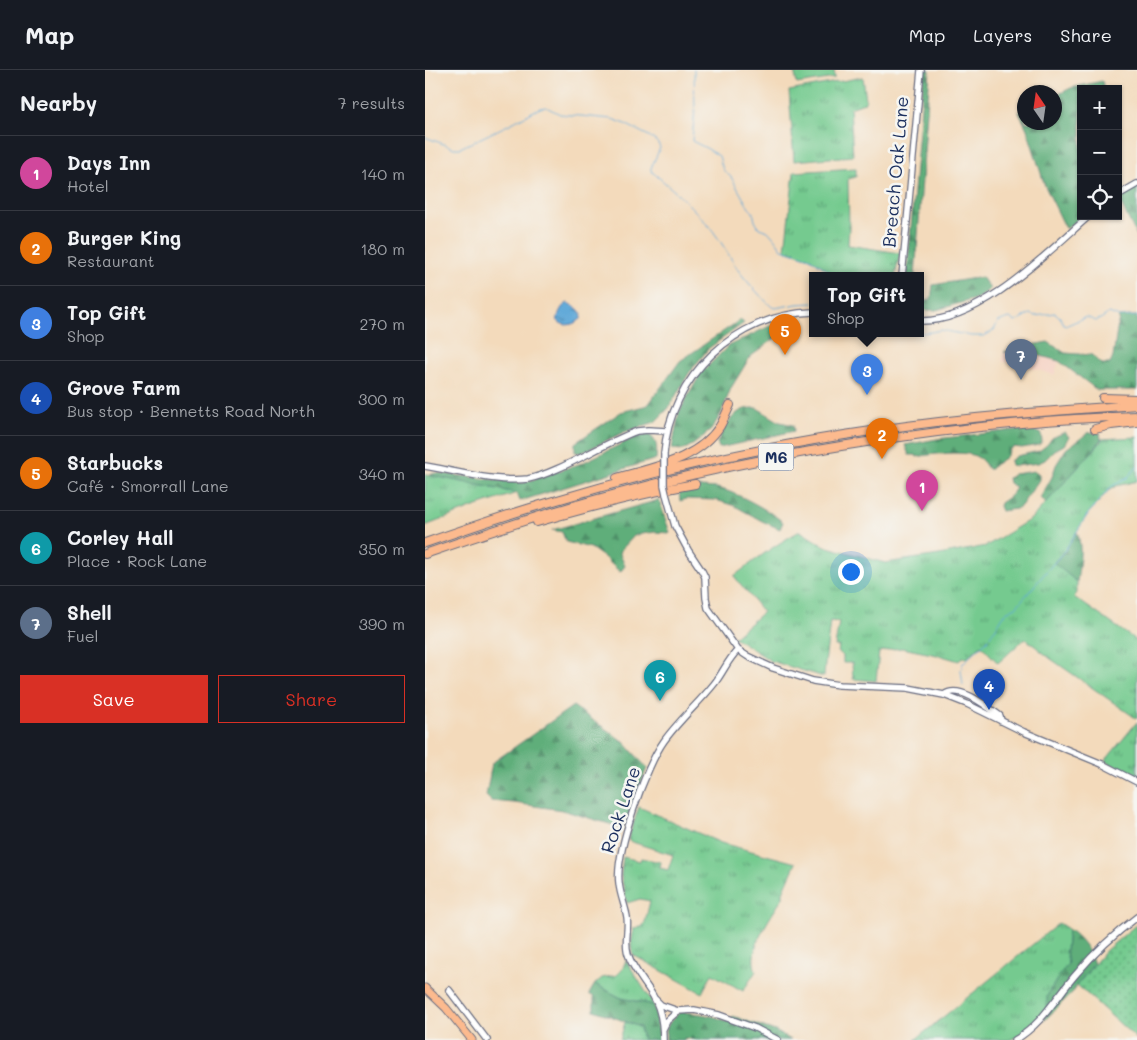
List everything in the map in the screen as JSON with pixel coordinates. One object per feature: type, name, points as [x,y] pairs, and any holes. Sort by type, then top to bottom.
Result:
[{"type":"highway","points":[[1103,398],[1137,400]]},
{"type":"highway","points":[[547,503],[601,483],[674,461],[688,454],[707,442],[720,426],[730,405]]},
{"type":"highway","name":"M6","points":[[425,544],[547,503],[612,484],[685,466],[819,439],[879,429],[976,417],[1137,406]]},
{"type":"highway","name":"M6","points":[[425,554],[505,526],[616,494],[691,475],[785,455],[951,430],[1050,421],[1137,416]]},
{"type":"highway","points":[[1095,429],[1137,422]]},
{"type":"highway","points":[[425,554],[545,519],[669,488],[695,484]]},
{"type":"main road","points":[[425,988],[446,1008],[472,1040]]},
{"type":"street","name":"Breach Oak Lane","points":[[902,272],[921,70]]},
{"type":"street","points":[[1122,193],[1137,184]]},
{"type":"street","points":[[924,320],[959,313],[987,300],[1035,263],[1084,220]]},
{"type":"street","points":[[809,312],[786,314],[764,321],[731,338],[711,354],[690,378],[676,404],[664,442],[664,485],[675,526],[705,577],[708,608],[738,650],[766,665],[813,681],[839,685],[908,688],[944,695],[967,704],[1023,732],[1102,764],[1137,782]]},
{"type":"street","points":[[425,466],[495,478],[528,479],[541,476],[570,464],[637,431],[667,431]]},
{"type":"street","name":"Rock Lane","points":[[663,1040],[661,1020],[654,997],[632,963],[626,946],[627,915],[619,883],[621,853],[638,798],[648,772],[663,743],[714,684],[738,650]]},
{"type":"street","points":[[1015,1040],[1020,1038],[1044,1016],[1077,972],[1137,916]]},
{"type":"street","points":[[449,990],[487,1040]]},
{"type":"street","points":[[654,997],[661,1005],[677,1011],[694,1010],[719,1015],[755,1028],[778,1040]]},
{"type":"street","points":[[663,1030],[667,1021],[677,1011]]},
{"type":"shaded area","points":[[1004,352],[1043,356],[1059,361],[1054,375],[1002,361]]},
{"type":"green space","points":[[794,70],[834,70],[835,78],[797,84]]},
{"type":"green space","points":[[924,70],[930,70],[915,272],[907,272]]},
{"type":"green space","points":[[863,77],[866,100],[864,103],[850,108],[853,156],[794,161],[789,91]]},
{"type":"green space","points":[[1102,81],[1103,85],[1084,85]]},
{"type":"green space","points":[[1077,87],[1078,220],[1066,229],[1045,186],[1027,130],[1062,130],[1062,92]]},
{"type":"green space","points":[[856,168],[856,177],[848,179],[848,245],[900,253],[896,272],[830,272],[810,258],[785,250],[794,172]]},
{"type":"green space","points":[[1137,186],[1137,236],[1122,206],[1122,194]]},
{"type":"green space","points":[[982,277],[990,289],[978,298],[936,310],[924,310],[924,302],[931,299],[933,285]]},
{"type":"green space","points":[[1137,316],[1137,390],[1097,390],[1059,361],[1041,356],[1004,352],[1048,342],[1065,353],[1092,355],[1102,364],[1110,364],[1113,357],[1119,317]]},
{"type":"green space","points":[[740,320],[744,323],[709,348],[689,373],[668,409],[655,422],[624,432],[581,453],[575,452],[575,443],[621,412],[648,405],[680,361]]},
{"type":"green space","points":[[776,323],[782,325],[783,328],[778,336],[750,357],[731,388],[721,414],[711,430],[694,444],[683,450],[672,449],[679,412],[701,373],[728,346]]},
{"type":"green space","points":[[757,408],[780,422],[793,425],[794,431],[719,448],[717,442],[732,418],[745,409]]},
{"type":"green space","points":[[1015,430],[1032,430],[1041,434],[1042,441],[1039,445],[1010,449],[1006,457],[991,469],[988,469],[979,458],[972,455],[957,453],[917,457],[916,455],[909,455],[905,445],[937,439]]},
{"type":"green space","points":[[1065,432],[1069,437],[1064,445],[1055,450],[1045,460],[1038,463],[1011,465],[1010,461],[1017,456],[1039,451],[1052,438]]},
{"type":"green space","points":[[1088,433],[1100,433],[1101,439],[1097,446],[1046,503],[1040,498],[1066,449]]},
{"type":"green space","points":[[649,435],[652,437],[657,449],[656,459],[520,501],[517,493],[428,475],[436,473],[523,483],[582,463],[636,437]]},
{"type":"green space","points":[[1137,437],[1137,481],[1116,486],[1108,491],[1088,514],[1065,550],[1054,562],[1077,582],[1077,593],[1074,597],[1137,641],[1137,719],[1051,659],[1026,639],[998,663],[981,645],[967,658],[962,657],[959,661],[902,648],[879,652],[876,681],[853,679],[852,663],[843,663],[843,656],[838,652],[839,646],[835,646],[839,622],[830,621],[824,677],[771,661],[734,637],[763,612],[734,576],[800,531],[824,546],[885,563],[986,546],[1031,519],[1101,442],[1101,439]]},
{"type":"green space","points":[[1035,471],[1039,474],[1039,480],[1021,506],[1016,509],[1001,511],[1000,503],[1016,487],[1009,483],[1008,478],[1014,474]]},
{"type":"green space","points":[[425,474],[517,493],[425,526]]},
{"type":"green space","points":[[701,487],[725,490],[751,502],[783,522],[780,529],[735,506],[716,500],[686,499],[680,501],[679,490]]},
{"type":"green space","points":[[659,500],[670,533],[655,532],[635,535],[619,552],[625,566],[620,572],[591,548],[566,542],[562,532],[552,530]]},
{"type":"green space","points":[[1077,532],[1080,550],[1077,582],[1054,563]]},
{"type":"green space","points":[[573,706],[624,742],[647,768],[623,828],[562,810],[491,801],[486,796],[492,763]]},
{"type":"green space","points":[[1137,722],[1137,776],[1105,761]]},
{"type":"green space","points":[[639,807],[721,843],[796,863],[783,892],[783,897],[757,943],[754,953],[756,971],[743,991],[712,974],[702,993],[633,955],[631,945],[634,928],[642,927],[645,922],[650,901],[640,899],[627,903],[621,876],[623,857],[640,861],[641,858],[661,862],[660,868],[668,870],[673,855],[629,841],[628,839]]},
{"type":"green space","points":[[1059,923],[1068,929],[1066,951],[1068,964],[1060,974],[1047,1007],[1017,1037],[1009,1040],[915,1040]]},
{"type":"green space","points":[[1137,924],[1137,1039],[1077,985],[1105,951]]},
{"type":"green space","points":[[1068,929],[1084,944],[1094,964],[1074,991],[1044,1021],[1047,996],[1068,964],[1066,952]]},
{"type":"green space","points":[[626,960],[654,1005],[621,998],[595,984],[602,978],[617,975],[622,970]]},
{"type":"green space","points":[[595,984],[621,998],[654,1005],[660,1040],[643,1040],[640,1027],[594,1010],[594,997],[589,994]]},
{"type":"green space","points":[[680,1012],[705,1015],[729,1022],[733,1016],[775,1031],[791,1040],[697,1040],[684,1038],[684,1040],[666,1040],[668,1024]]},
{"type":"green space","points":[[625,1022],[640,1027],[643,1040],[620,1040]]},
{"type":"water","points":[[568,303],[582,314],[581,319],[566,325],[557,320],[561,310]]},
{"type":"waterway","points":[[694,70],[695,109],[692,141],[719,156],[723,170],[731,177],[753,212],[759,228],[768,231],[782,249],[810,258],[830,272]]},
{"type":"waterway","points":[[425,137],[454,148],[460,148],[540,108],[546,107],[560,114],[612,119],[623,123],[649,136],[658,143],[660,148],[651,171],[706,223],[720,240],[738,270],[772,307],[809,303]]},
{"type":"waterway","points":[[924,333],[941,330],[971,336],[983,336],[994,330],[998,322],[1010,318],[1015,322],[1030,314],[1036,316],[1055,313],[1060,317],[1065,326],[1086,317],[1096,321],[1109,313],[1119,317],[1137,316]]},
{"type":"waterway","points":[[963,685],[961,670],[963,663],[987,641],[1006,612],[1016,607],[1065,550],[1088,514],[1112,486],[1126,479],[1137,467]]},
{"type":"place","name":"Starbucks","points":[[785,355]]},
{"type":"place","name":"Shell","points":[[1021,380]]},
{"type":"place","name":"Top Gift","points":[[867,395]]},
{"type":"place","name":"Burger King","points":[[882,459]]},
{"type":"place","name":"Days Inn","points":[[922,511]]},
{"type":"place","name":"Corley Hall","points":[[660,701]]},
{"type":"place","name":"Grove Farm","points":[[989,710]]}]
